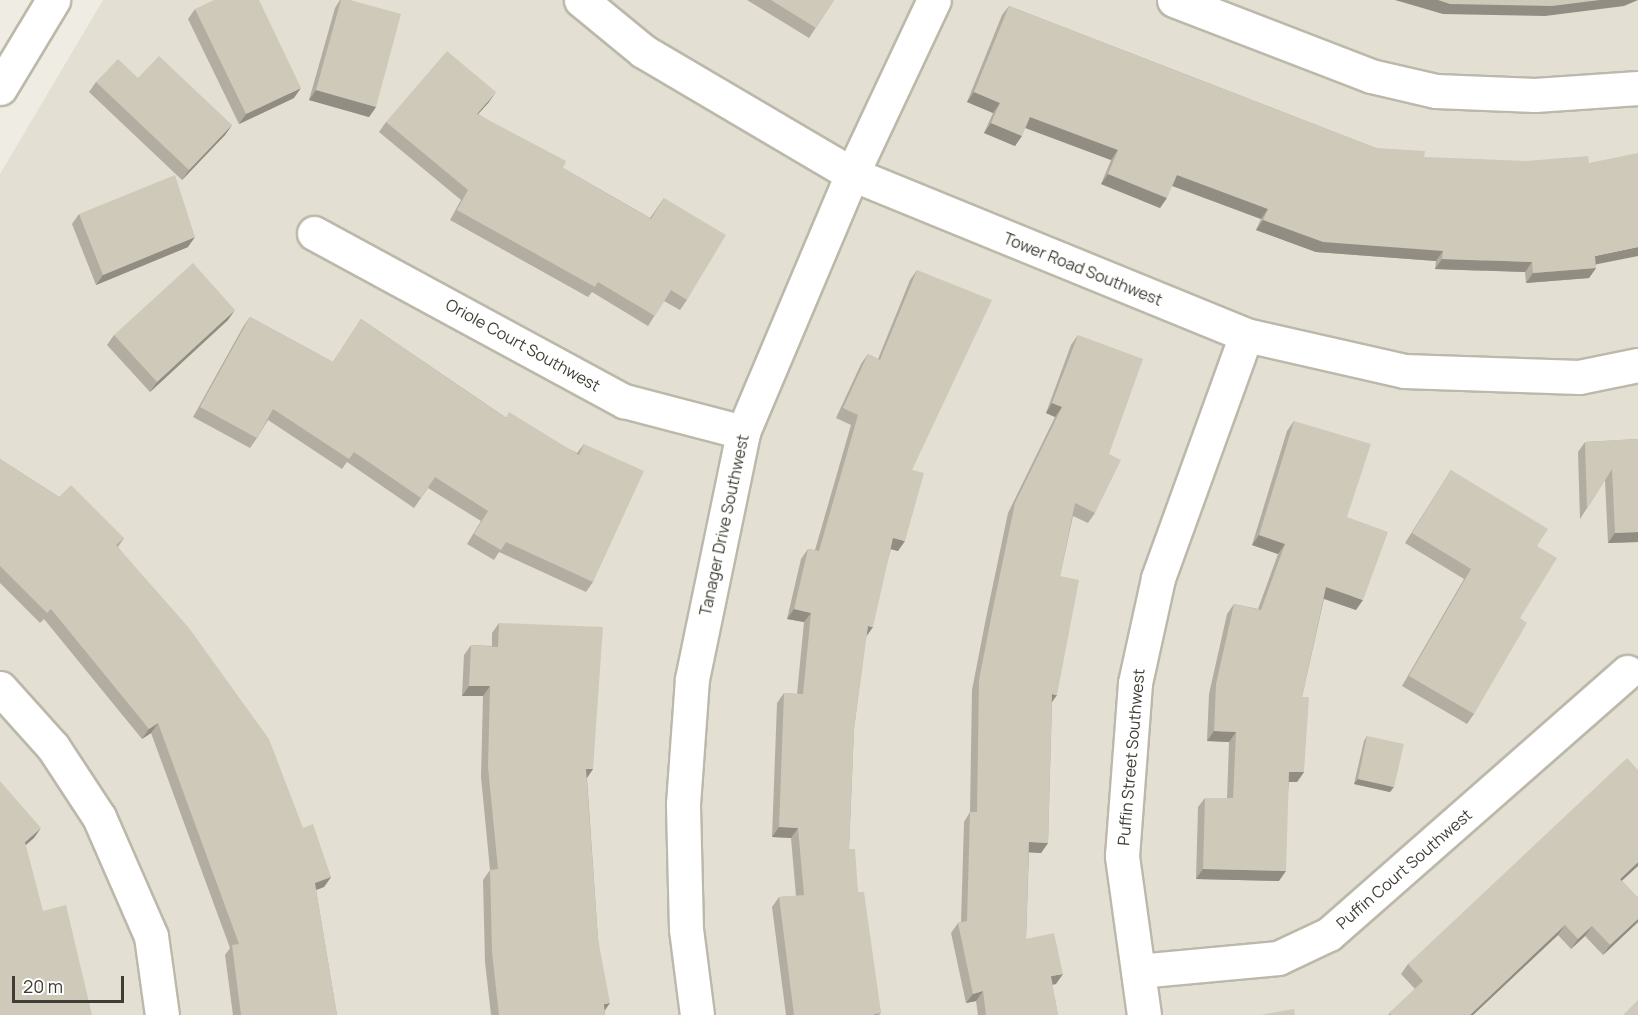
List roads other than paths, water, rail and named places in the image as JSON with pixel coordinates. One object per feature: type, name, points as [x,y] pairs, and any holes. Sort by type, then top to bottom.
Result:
[{"type":"street","points":[[0,88],[53,0]]},
{"type":"street","name":"Tower Road Southwest","points":[[581,0],[643,51],[852,174],[1246,334],[1404,371],[1579,377],[1638,366]]},
{"type":"street","name":"Tanager Drive Southwest","points":[[697,1015],[686,929],[683,804],[692,678],[742,432],[852,174],[934,0]]},
{"type":"street","points":[[1174,0],[1371,76],[1436,91],[1535,96],[1638,88]]},
{"type":"street","name":"Oriole Court Southwest","points":[[314,232],[624,400],[742,432]]},
{"type":"street","name":"Puffin Street Southwest","points":[[1144,1015],[1122,856],[1135,683],[1158,578],[1246,334]]},
{"type":"street","name":"Puffin Court Southwest","points":[[1138,971],[1278,958],[1329,934],[1627,672]]},
{"type":"street","points":[[0,688],[53,747],[99,817],[151,936],[162,1015]]}]
